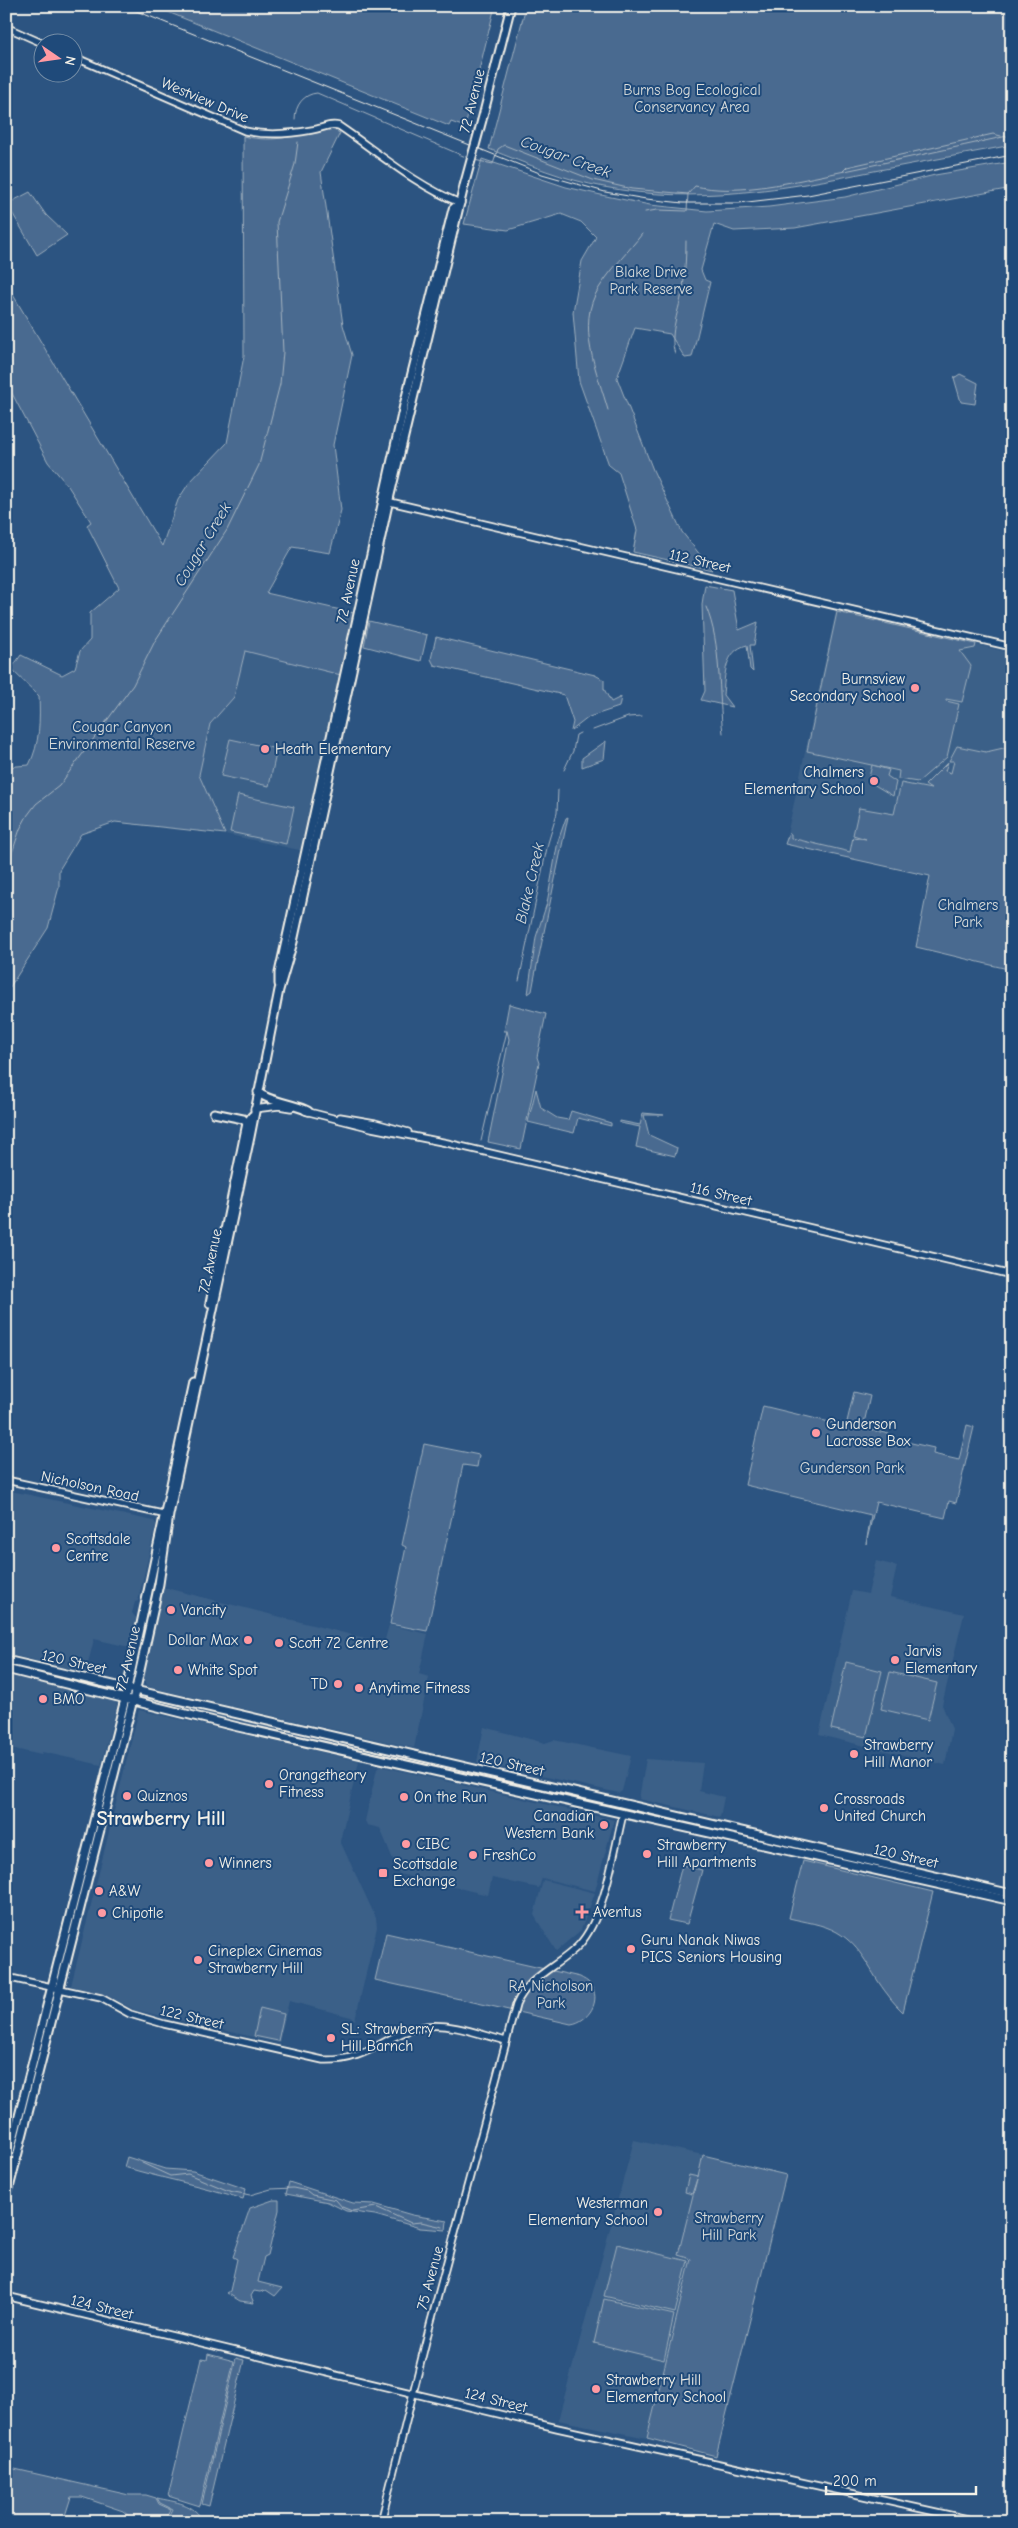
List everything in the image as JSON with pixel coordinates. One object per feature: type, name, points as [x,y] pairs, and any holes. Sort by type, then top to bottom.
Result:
[{"type":"main road","name":"72 Avenue","points":[[6,2200],[125,1698],[149,1584],[167,1515],[250,1137],[253,1113],[279,990],[279,973],[385,501],[511,6]]},
{"type":"main road","points":[[258,1092],[263,1096],[296,1105],[308,1112]]},
{"type":"main road","points":[[214,1113],[243,1119],[247,1122]]},
{"type":"main road","name":"72 Avenue","points":[[6,2167],[133,1700],[150,1624],[167,1515],[247,1122],[253,1113]]},
{"type":"main road","points":[[149,1584],[152,1588],[147,1618],[150,1624]]},
{"type":"main road","name":"120 Street","points":[[6,1660],[1012,1894]]},
{"type":"main road","name":"120 Street","points":[[6,1669],[461,1777],[1012,1900]]},
{"type":"main road","points":[[461,1777],[467,1771],[494,1777],[498,1775]]},
{"type":"main road","points":[[498,1785],[504,1781],[530,1786],[539,1785]]},
{"type":"main road","points":[[941,1884],[945,1882],[960,1886],[967,1884]]},
{"type":"street","points":[[6,27],[32,39]]},
{"type":"street","name":"Westview Drive","points":[[82,60],[245,131],[269,135],[314,130],[329,125],[339,126],[415,180],[438,194],[460,203]]},
{"type":"street","name":"112 Street","points":[[385,501],[1012,647]]},
{"type":"street","name":"116 Street","points":[[253,1113],[279,1106],[375,1123],[425,1138],[1012,1275]]},
{"type":"street","name":"Nicholson Road","points":[[6,1480],[167,1515]]},
{"type":"street","name":"75 Avenue","points":[[381,2522],[413,2393],[516,2005],[526,1988],[578,1946],[589,1933],[598,1912],[623,1814]]},
{"type":"street","name":"122 Street","points":[[6,1977],[101,1998],[130,2014],[164,2024],[323,2060],[342,2061],[374,2050],[402,2034],[427,2026],[453,2028],[506,2041]]},
{"type":"street","name":"124 Street","points":[[6,2296],[558,2428],[981,2522]]},
{"type":"shaded area","points":[[836,611],[1012,653],[1012,748],[930,876],[785,844]]},
{"type":"shaded area","name":"Heath Elementary","points":[[245,651],[341,675],[304,851],[225,834],[199,775],[210,724],[234,697]]},
{"type":"shaded area","name":"Scottsdale Centre","points":[[6,1490],[154,1521],[156,1524],[138,1601],[135,1602],[132,1613],[136,1618],[129,1647],[94,1639],[86,1672],[12,1655],[6,1650]]},
{"type":"shaded area","name":"Jarvis Elementary","points":[[876,1561],[897,1566],[890,1597],[964,1614],[942,1705],[952,1729],[945,1765],[819,1735],[852,1591],[868,1594]]},
{"type":"shaded area","name":"Scott 72 Centre","points":[[162,1587],[384,1643],[389,1625],[428,1634],[419,1674],[429,1677],[414,1748],[148,1687],[143,1677]]},
{"type":"shaded area","points":[[6,1675],[115,1700],[117,1705],[101,1765],[42,1752],[41,1755],[6,1747]]},
{"type":"shaded area","points":[[139,1710],[359,1761],[340,1841],[376,1918],[377,1927],[355,2020],[351,2017],[289,2001],[279,2043],[135,2010],[108,1996],[71,1986]]},
{"type":"shaded area","points":[[484,1727],[545,1743],[554,1740],[631,1756],[622,1791],[619,1793],[477,1762]]},
{"type":"shaded area","points":[[646,1759],[703,1763],[699,1791],[724,1797],[720,1817],[639,1799]]},
{"type":"shaded area","points":[[380,1766],[614,1820],[595,1891],[542,1878],[539,1888],[492,1878],[488,1895],[399,1874],[380,1828],[367,1825],[365,1821],[377,1769]]},
{"type":"shaded area","points":[[543,1880],[595,1893],[581,1930],[556,1951],[534,1915]]},
{"type":"shaded area","points":[[634,2140],[703,2155],[678,2255],[691,2259],[647,2438],[558,2420]]},
{"type":"green space","points":[[153,6],[495,6],[465,127],[451,122],[449,126]]},
{"type":"green space","name":"Burns Bog Ecological Conservancy Area","points":[[526,6],[1012,6],[1012,145],[807,184],[706,195],[638,192],[575,180],[489,149]]},
{"type":"green space","name":"Cougar Canyon Environmental Reserve","points":[[330,128],[340,133],[321,172],[343,325],[352,355],[333,445],[341,510],[330,553],[292,547],[266,593],[354,613],[341,675],[245,651],[234,697],[210,724],[199,775],[225,834],[115,822],[81,834],[59,870],[59,887],[48,928],[6,993],[6,767],[29,765],[37,740],[39,714],[39,696],[11,669],[21,655],[62,675],[75,668],[80,651],[90,640],[90,613],[119,588],[87,525],[91,522],[68,486],[48,462],[6,382],[6,283],[162,546],[178,500],[189,483],[227,443],[244,356],[243,136],[277,139]]},
{"type":"green space","name":"Blake Drive Park Reserve","points":[[482,159],[566,187],[650,205],[707,211],[769,207],[845,197],[935,175],[1012,162],[1012,188],[795,228],[734,231],[714,224],[701,270],[705,280],[710,282],[692,357],[685,358],[670,334],[635,328],[617,378],[653,470],[682,532],[712,570],[633,552],[637,530],[619,473],[609,465],[579,381],[573,312],[582,261],[596,237],[581,222],[561,214],[508,230],[464,224]]},
{"type":"green space","points":[[30,192],[46,215],[67,235],[37,255],[7,204]]},
{"type":"green space","points":[[960,374],[978,383],[975,404],[961,402],[954,378]]},
{"type":"green space","points":[[705,585],[732,590],[739,630],[758,622],[754,645],[750,645],[753,672],[750,669],[747,645],[739,648],[734,653],[727,665],[723,695],[732,707],[701,700],[705,691],[702,604]]},
{"type":"green space","name":"Burnsview Secondary School","points":[[837,612],[976,644],[975,648],[960,651],[971,666],[962,702],[946,699],[946,701],[959,704],[947,757],[918,782],[898,779],[899,771],[807,751]]},
{"type":"green space","points":[[369,621],[427,635],[421,661],[364,646]]},
{"type":"green space","points":[[436,637],[595,675],[604,680],[604,689],[611,702],[621,697],[619,707],[589,717],[571,731],[573,722],[564,695],[434,665],[431,659]]},
{"type":"green space","points":[[230,739],[277,749],[269,786],[221,776]]},
{"type":"green space","points":[[606,741],[604,759],[582,767],[582,758]]},
{"type":"green space","name":"Chalmers Park","points":[[957,746],[986,752],[1012,746],[1012,970],[916,947],[930,876],[785,844],[789,833],[791,838],[850,852],[853,837],[866,839],[853,835],[859,808],[894,814],[901,783],[931,789],[925,785],[948,762],[945,771],[951,773],[954,761],[949,761]]},
{"type":"green space","points":[[872,765],[889,770],[887,776],[896,782],[893,796],[868,781]]},
{"type":"green space","points":[[238,795],[294,807],[286,844],[230,832]]},
{"type":"green space","points":[[568,817],[532,991],[528,994],[536,937],[547,903],[558,841]]},
{"type":"green space","points":[[509,1004],[546,1014],[537,1057],[539,1063],[521,1149],[488,1142],[509,1039],[507,1031],[504,1031]]},
{"type":"green space","points":[[536,1089],[541,1108],[557,1118],[568,1120],[571,1111],[611,1123],[611,1126],[578,1118],[574,1133],[528,1122]]},
{"type":"green space","points":[[643,1113],[664,1115],[644,1115],[649,1135],[677,1148],[675,1156],[636,1147],[640,1127],[620,1123],[620,1121],[640,1125]]},
{"type":"green space","name":"Gunderson Park","points":[[854,1392],[870,1396],[863,1428],[889,1434],[889,1438],[934,1448],[933,1454],[959,1460],[967,1425],[974,1427],[956,1503],[949,1501],[945,1518],[876,1502],[866,1544],[871,1515],[745,1485],[763,1406],[846,1426]]},
{"type":"green space","points":[[424,1444],[479,1455],[477,1467],[463,1465],[427,1631],[390,1624],[406,1547],[402,1545]]},
{"type":"green space","points":[[846,1662],[882,1671],[866,1737],[831,1729]]},
{"type":"green space","points":[[890,1672],[937,1683],[928,1720],[881,1709]]},
{"type":"green space","points":[[803,1861],[933,1892],[903,2012],[882,1987],[860,1953],[846,1938],[826,1927],[789,1918]]},
{"type":"green space","points":[[682,1865],[702,1870],[687,1924],[668,1920]]},
{"type":"green space","name":"RA Nicholson Park","points":[[386,1933],[580,1977],[589,1983],[594,1990],[595,1997],[592,2009],[583,2019],[571,2024],[375,1980]]},
{"type":"green space","points":[[260,2008],[284,2014],[278,2041],[254,2036]]},
{"type":"green space","name":"Strawberry Hill Park","points":[[703,2155],[786,2175],[716,2456],[647,2438],[691,2259],[678,2255],[697,2179],[692,2194],[685,2192],[689,2175],[698,2177]]},
{"type":"green space","points":[[127,2157],[165,2169],[193,2171],[246,2189],[243,2199],[124,2167]]},
{"type":"green space","points":[[289,2182],[353,2203],[374,2204],[412,2215],[447,2221],[446,2230],[420,2228],[375,2215],[346,2211],[328,2202],[286,2194]]},
{"type":"green space","points":[[273,2200],[279,2200],[279,2210],[268,2255],[264,2257],[258,2282],[282,2288],[275,2296],[266,2290],[254,2291],[251,2296],[254,2303],[240,2301],[227,2293],[230,2291],[237,2259],[233,2257],[250,2208]]},
{"type":"green space","points":[[617,2244],[688,2261],[675,2313],[604,2296]]},
{"type":"green space","points":[[604,2299],[674,2315],[664,2360],[594,2343]]},
{"type":"green space","points":[[208,2354],[234,2361],[200,2506],[168,2496],[201,2359],[207,2360]]},
{"type":"green space","points":[[236,2358],[244,2360],[209,2506],[202,2504]]},
{"type":"green space","points":[[6,2467],[129,2495],[146,2495],[156,2498],[159,2504],[170,2509],[166,2518],[160,2519],[167,2519],[172,2509],[160,2503],[157,2498],[177,2502],[190,2507],[203,2522],[143,2522],[131,2518],[123,2511],[82,2497],[71,2497],[63,2522],[6,2522]]},
{"type":"waterway","name":"Cougar Creek","points":[[295,119],[295,114],[301,101],[317,93],[468,158]]},
{"type":"waterway","name":"Cougar Creek","points":[[843,171],[847,167],[993,134],[1001,136]]},
{"type":"waterway","name":"Cougar Creek","points":[[474,160],[493,164],[498,149],[504,145],[593,180],[632,189],[688,194],[695,186],[742,189],[790,182],[1012,135]]},
{"type":"waterway","name":"Cougar Creek","points":[[6,912],[10,894],[9,862],[20,829],[27,816],[36,804],[59,786],[133,685],[155,641],[227,530],[259,465],[280,384],[283,352],[277,222],[295,164],[298,142]]},
{"type":"waterway","name":"Blake Creek","points":[[645,212],[657,210],[687,211],[688,194]]},
{"type":"waterway","name":"Blake Creek","points":[[608,410],[591,349],[589,318],[592,302],[599,288],[614,267],[642,234]]},
{"type":"waterway","points":[[675,354],[673,338],[683,288],[686,241]]},
{"type":"waterway","name":"Blake Creek","points":[[706,607],[715,637],[723,733]]},
{"type":"waterway","name":"Blake Creek","points":[[593,730],[628,717],[642,716]]},
{"type":"waterway","name":"Blake Creek","points":[[564,770],[573,751],[576,735],[580,733]]},
{"type":"waterway","name":"Blake Creek","points":[[519,981],[548,843],[557,813],[558,790]]},
{"type":"waterway","name":"Blake Creek","points":[[481,1141],[507,1031]]},
{"type":"waterway","points":[[142,2163],[170,2176],[188,2174],[229,2191],[250,2195],[271,2189],[293,2188],[307,2191],[312,2195],[336,2200],[342,2207],[352,2211],[376,2207],[411,2223],[421,2222],[443,2227]]},
{"type":"railway","points":[[124,6],[542,174],[605,192],[646,199],[683,203],[739,203],[808,195],[1012,155]]},
{"type":"place","name":"Burnsview Secondary School","points":[[915,688]]},
{"type":"place","name":"Heath Elementary","points":[[265,749]]},
{"type":"place","name":"Chalmers Elementary School","points":[[874,781]]},
{"type":"place","name":"Gunderson Lacrosse Box","points":[[816,1433]]},
{"type":"place","name":"Scottsdale Centre","points":[[56,1548]]},
{"type":"place","name":"Vancity","points":[[171,1610]]},
{"type":"place","name":"Dollar Max","points":[[248,1640]]},
{"type":"place","name":"Scott 72 Centre","points":[[279,1643]]},
{"type":"place","name":"Jarvis Elementary","points":[[895,1660]]},
{"type":"place","name":"White Spot","points":[[178,1670]]},
{"type":"place","name":"TD","points":[[338,1684]]},
{"type":"place","name":"Anytime Fitness","points":[[359,1688]]},
{"type":"place","name":"BMO","points":[[43,1699]]},
{"type":"place","name":"Strawberry Hill Manor","points":[[854,1754]]},
{"type":"place","name":"Orangetheory Fitness","points":[[269,1784]]},
{"type":"place","name":"Quiznos","points":[[127,1796]]},
{"type":"place","name":"On the Run","points":[[404,1797]]},
{"type":"place","name":"Crossroads United Church","points":[[824,1808]]},
{"type":"place","name":"Canadian Western Bank","points":[[604,1825]]},
{"type":"place","name":"CIBC","points":[[406,1844]]},
{"type":"place","name":"Strawberry Hill Apartments","points":[[647,1854]]},
{"type":"place","name":"FreshCo","points":[[473,1855]]},
{"type":"place","name":"Winners","points":[[209,1863]]},
{"type":"place","name":"Scottsdale Exchange","points":[[383,1873]]},
{"type":"place","name":"A&W","points":[[99,1891]]},
{"type":"place","name":"Aventus","points":[[582,1912]]},
{"type":"place","name":"Chipotle","points":[[102,1913]]},
{"type":"place","name":"Guru Nanak Niwas PICS Seniors Housing","points":[[631,1949]]},
{"type":"place","name":"Cineplex Cinemas Strawberry Hill","points":[[198,1960]]},
{"type":"place","name":"SL: Strawberry Hill Barnch","points":[[331,2038]]},
{"type":"place","name":"Westerman Elementary School","points":[[658,2212]]},
{"type":"place","name":"Strawberry Hill Elementary School","points":[[596,2389]]},
{"type":"district","name":"Strawberry Hill","points":[[161,1818]]}]
